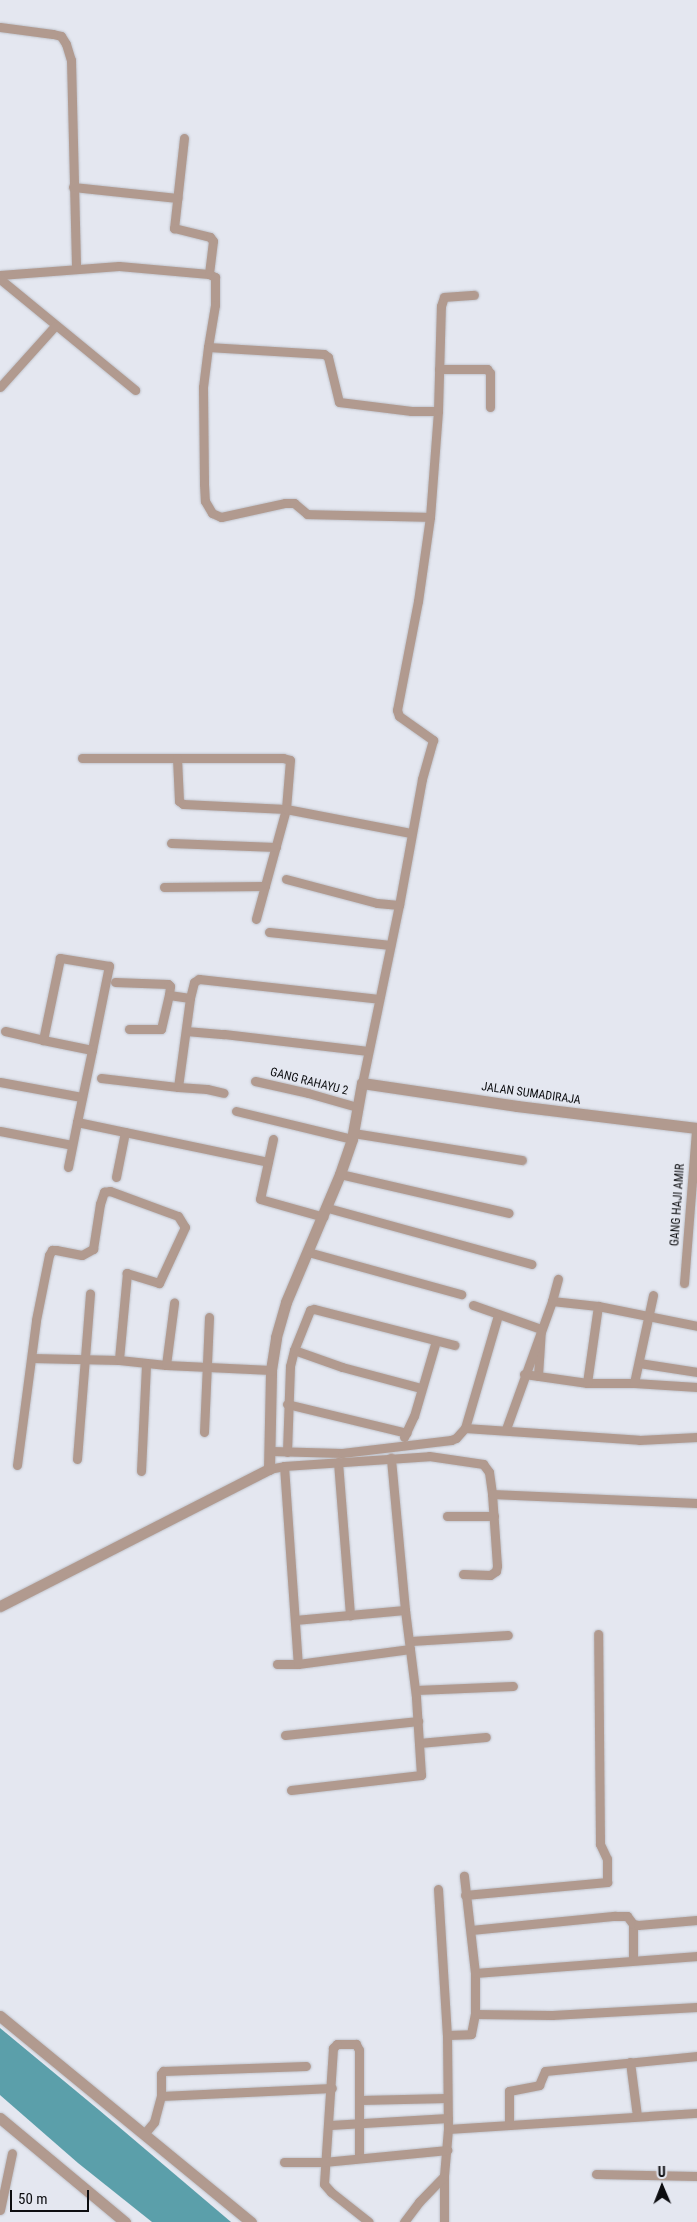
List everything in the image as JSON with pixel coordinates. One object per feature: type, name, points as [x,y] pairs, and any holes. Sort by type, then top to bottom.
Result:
[{"type":"street","points":[[0,28],[53,34],[61,36],[66,44],[71,60],[76,269]]},
{"type":"street","points":[[184,138],[174,228],[178,231],[206,234],[213,241],[208,274]]},
{"type":"street","points":[[73,187],[178,198]]},
{"type":"street","points":[[0,275],[136,266],[208,274],[215,277],[215,305],[203,387],[205,501],[212,513],[221,516],[285,503],[294,503],[307,514],[430,517]]},
{"type":"street","points":[[0,279],[135,390]]},
{"type":"street","points":[[269,1469],[271,1370],[276,1337],[286,1302],[326,1212],[352,1136],[399,905],[411,833],[433,740],[399,716],[397,710],[418,601],[430,517],[444,297],[474,295]]},
{"type":"street","points":[[0,387],[55,326]]},
{"type":"street","points":[[208,347],[324,354],[328,357],[339,402],[411,411],[438,411]]},
{"type":"street","points":[[439,369],[487,368],[490,373],[490,407]]},
{"type":"street","points":[[82,758],[288,759],[291,764],[286,809],[256,919]]},
{"type":"street","points":[[177,758],[179,801],[182,804],[286,809],[411,833]]},
{"type":"street","points":[[171,844],[276,847]]},
{"type":"street","points":[[286,879],[377,903],[399,905]]},
{"type":"street","points":[[164,887],[265,886]]},
{"type":"street","points":[[269,932],[390,945]]},
{"type":"street","points":[[43,1040],[60,958],[109,966],[68,1167]]},
{"type":"street","points":[[178,1086],[190,998],[194,982],[200,979],[379,999]]},
{"type":"street","points":[[115,982],[168,984],[170,986],[161,1029],[129,1029]]},
{"type":"street","points":[[169,994],[190,998]]},
{"type":"street","points":[[5,1031],[92,1050]]},
{"type":"street","points":[[186,1032],[224,1034],[368,1051]]},
{"type":"street","points":[[101,1078],[207,1089],[224,1093]]},
{"type":"street","name":"GANG RAHAYU 2","points":[[255,1081],[357,1107]]},
{"type":"street","points":[[0,1082],[82,1097]]},
{"type":"street","name":"JALAN SUMADIRAJA","points":[[362,1083],[517,1106],[696,1128]]},
{"type":"street","points":[[236,1111],[352,1136],[522,1160]]},
{"type":"street","points":[[77,1122],[268,1162]]},
{"type":"street","name":"GANG HAJI AMIR","points":[[684,1283],[694,1199],[696,1128]]},
{"type":"street","points":[[0,1131],[72,1145]]},
{"type":"street","points":[[116,1178],[125,1132]]},
{"type":"street","points":[[273,1139],[260,1199],[326,1212],[531,1264]]},
{"type":"street","points":[[340,1174],[509,1213]]},
{"type":"street","points":[[17,1464],[43,1278],[49,1255],[52,1250],[82,1255],[93,1249],[100,1204],[104,1192],[110,1190],[178,1216],[185,1227],[159,1282],[127,1273],[119,1360]]},
{"type":"street","points":[[308,1252],[460,1294]]},
{"type":"street","points":[[506,1429],[524,1374],[552,1301],[558,1279]]},
{"type":"street","points":[[77,1459],[90,1294]]},
{"type":"street","points":[[634,1383],[653,1295]]},
{"type":"street","points":[[552,1301],[598,1306],[697,1326]]},
{"type":"street","points":[[166,1365],[174,1302]]},
{"type":"street","points":[[473,1305],[542,1329]]},
{"type":"street","points":[[587,1383],[598,1306]]},
{"type":"street","points":[[287,1452],[287,1404],[294,1350],[307,1314],[314,1309],[454,1345]]},
{"type":"street","points":[[270,1450],[342,1454],[456,1438],[465,1428],[498,1315]]},
{"type":"street","points":[[204,1432],[209,1317]]},
{"type":"street","points":[[538,1376],[542,1329]]},
{"type":"street","points":[[398,1446],[407,1433],[436,1341]]},
{"type":"street","points":[[294,1350],[342,1367],[422,1388]]},
{"type":"street","points":[[32,1358],[119,1360],[166,1365],[271,1370]]},
{"type":"street","points":[[140,1471],[146,1363]]},
{"type":"street","points":[[639,1363],[697,1372]]},
{"type":"street","points":[[524,1374],[587,1383],[634,1383],[697,1387]]},
{"type":"street","points":[[287,1404],[407,1433]]},
{"type":"street","points":[[465,1428],[506,1429],[639,1440],[697,1437]]},
{"type":"street","points":[[0,1606],[269,1469],[284,1466],[391,1458],[429,1456],[483,1464],[488,1472],[494,1516],[496,1571],[490,1575],[463,1574]]},
{"type":"street","points":[[292,1790],[421,1775],[416,1690],[405,1610],[391,1458]]},
{"type":"street","points":[[338,1462],[350,1616]]},
{"type":"street","points":[[284,1466],[298,1664]]},
{"type":"street","points":[[492,1494],[697,1504]]},
{"type":"street","points":[[447,1516],[494,1516]]},
{"type":"street","points":[[295,1620],[405,1610]]},
{"type":"street","points":[[465,1895],[607,1882],[607,1859],[600,1844],[598,1634]]},
{"type":"street","points":[[277,1664],[298,1664],[411,1645],[508,1635]]},
{"type":"street","points":[[416,1690],[513,1686]]},
{"type":"street","points":[[285,1735],[418,1721]]},
{"type":"street","points":[[419,1743],[486,1737]]},
{"type":"street","points":[[447,2035],[471,2034],[475,2014],[475,1973],[464,1876]]},
{"type":"street","points":[[438,1889],[447,2035],[448,2129],[444,2176],[444,2222]]},
{"type":"street","points":[[471,1930],[627,1916],[633,1924],[633,1960]]},
{"type":"street","points":[[633,1924],[697,1920]]},
{"type":"street","points":[[475,1973],[697,1956]]},
{"type":"street","points":[[475,2014],[552,2015],[697,2007]]},
{"type":"street","points":[[0,2016],[251,2222]]},
{"type":"street","points":[[359,2158],[360,2057],[356,2044],[334,2046],[330,2125],[324,2162],[324,2184],[331,2192],[369,2222]]},
{"type":"street","points":[[509,2124],[509,2091],[539,2084],[543,2072],[697,2056]]},
{"type":"street","points":[[630,2062],[637,2116]]},
{"type":"street","points":[[144,2134],[154,2122],[160,2096],[161,2074],[164,2072],[306,2066]]},
{"type":"street","points":[[160,2096],[332,2088]]},
{"type":"street","points":[[360,2100],[448,2098]]},
{"type":"street","points":[[448,2129],[697,2113]]},
{"type":"street","points":[[0,2118],[125,2222]]},
{"type":"street","points":[[330,2125],[359,2125],[448,2118]]},
{"type":"street","points":[[284,2162],[324,2162],[447,2150]]},
{"type":"street","points":[[0,2210],[12,2153]]},
{"type":"street","points":[[596,2174],[697,2176]]},
{"type":"street","points":[[404,2222],[419,2202],[444,2176]]},
{"type":"water","points":[[0,2028],[231,2222],[152,2222],[78,2163],[0,2095]]}]
